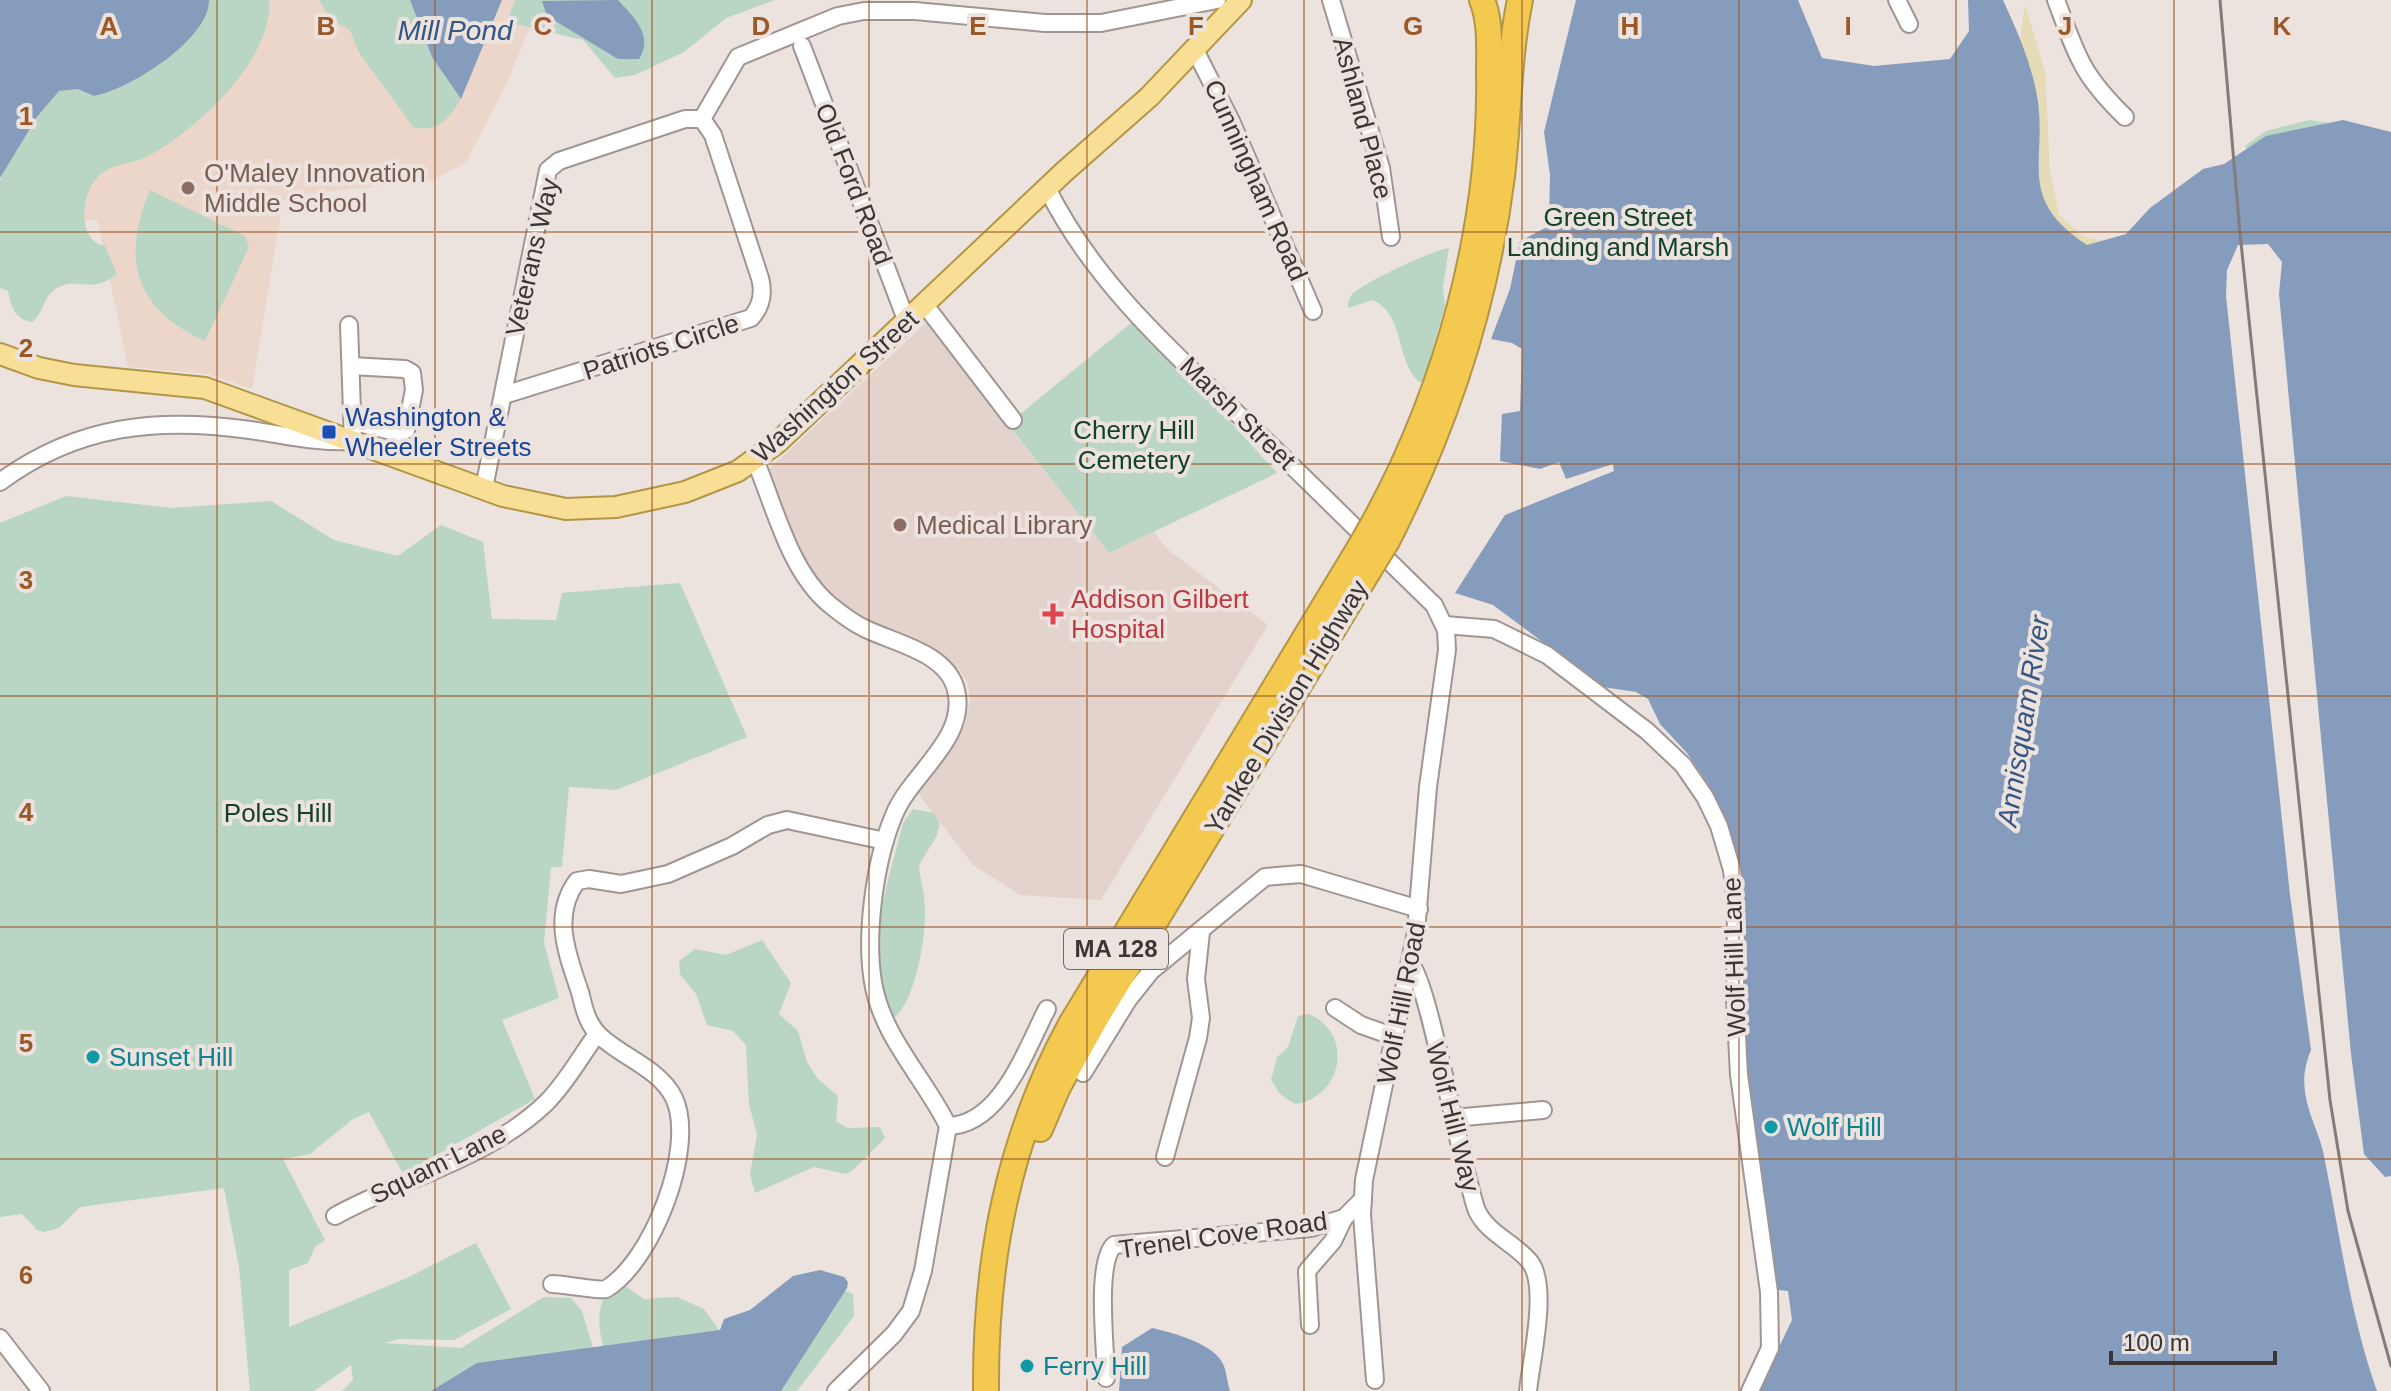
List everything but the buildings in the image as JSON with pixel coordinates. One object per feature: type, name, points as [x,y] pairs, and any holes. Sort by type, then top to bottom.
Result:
[{"type":"highway","name":"Yankee Division Highway","points":[[986,1391],[990,1285],[997,1229],[1016,1151],[1043,1077],[1071,1024],[1373,544],[1430,399],[1469,260],[1489,110],[1488,39],[1482,0]]},
{"type":"highway","name":"Yankee Division Highway","points":[[1001,1391],[1004,1301],[1014,1222],[1035,1145],[1058,1087],[1373,544],[1442,418],[1483,283],[1502,174],[1520,0]]},
{"type":"main road","name":"Washington Street","points":[[0,354],[39,368],[74,375],[205,388],[354,431],[503,496],[566,509],[616,507],[685,492],[755,460],[907,322],[1195,50],[1237,1]]},
{"type":"street","points":[[702,119],[738,57],[838,16],[864,11],[915,11],[1045,23],[1101,23],[1162,14],[1217,0]]},
{"type":"street","name":"Ashland Place","points":[[1331,0],[1381,168],[1391,237]]},
{"type":"street","points":[[1897,0],[1909,24]]},
{"type":"street","points":[[2056,0],[2080,66],[2092,85],[2125,117]]},
{"type":"street","name":"Old Ford Road","points":[[802,46],[907,322]]},
{"type":"street","name":"Cunningham Road","points":[[1195,50],[1231,121],[1313,311]]},
{"type":"street","name":"Veterans Way","points":[[504,395],[548,170],[559,161],[685,119],[702,119]]},
{"type":"street","name":"Patriots Circle","points":[[504,395],[529,391],[751,318],[757,312],[762,294],[760,278],[713,135],[702,119]]},
{"type":"street","name":"Marsh Street","points":[[1047,188],[1075,241],[1107,280],[1194,372],[1434,605],[1445,625]]},
{"type":"street","points":[[925,305],[1013,420]]},
{"type":"street","points":[[349,325],[354,431]]},
{"type":"street","points":[[0,482],[44,452],[110,430],[202,426],[324,443],[354,431],[399,433],[406,430],[414,390],[412,373],[405,369],[351,366]]},
{"type":"street","points":[[484,488],[504,395]]},
{"type":"street","points":[[755,460],[796,561],[817,593],[855,624],[932,659],[953,679],[958,697],[957,720],[947,739],[908,786],[885,841],[871,933],[875,993],[904,1057],[948,1126],[923,1271],[911,1311],[894,1334],[836,1391]]},
{"type":"street","name":"Wolf Hill Road","points":[[1375,1380],[1363,1199],[1366,1164],[1411,965],[1419,909],[1428,787],[1447,650],[1445,625]]},
{"type":"street","name":"Wolf Hill Lane","points":[[1445,625],[1494,629],[1547,655],[1647,731],[1683,765],[1719,826],[1732,870],[1739,1075],[1769,1292],[1770,1348],[1750,1391]]},
{"type":"street","points":[[552,1284],[579,1284],[599,1291],[607,1288],[646,1242],[680,1159],[681,1127],[670,1091],[597,1034],[587,1017],[567,957],[564,906],[577,881],[589,879],[621,884],[668,874],[732,846],[768,825],[787,820],[885,841]]},
{"type":"street","points":[[1083,1073],[1143,980],[1164,958],[1201,932],[1253,885],[1281,873],[1324,879],[1419,909]]},
{"type":"street","points":[[1165,1157],[1198,1038],[1200,1012],[1196,979],[1201,932]]},
{"type":"street","name":"Wolf Hill Way","points":[[1411,965],[1421,979],[1479,1216],[1530,1261],[1536,1272],[1539,1290],[1528,1391]]},
{"type":"street","points":[[1335,1008],[1361,1025],[1395,1037]]},
{"type":"street","points":[[948,1126],[980,1117],[996,1099],[1047,1009]]},
{"type":"street","name":"Squam Lane","points":[[335,1216],[392,1186],[470,1154],[534,1114],[573,1071],[597,1034]]},
{"type":"street","points":[[1453,1118],[1543,1110]]},
{"type":"street","name":"Trenel Cove Road","points":[[1106,1378],[1105,1271],[1108,1251],[1114,1245],[1298,1230],[1344,1218],[1363,1199]]},
{"type":"street","points":[[1310,1325],[1305,1283],[1307,1271],[1333,1241],[1344,1218]]},
{"type":"street","points":[[0,1338],[41,1391]]},
{"type":"shaded area","name":"O'Maley Innovation Middle School","points":[[34,0],[541,0],[507,83],[466,162],[433,180],[297,195],[283,201],[252,389],[208,374],[128,367],[97,219],[19,233],[0,21]]},
{"type":"shaded area","name":"Addison Gilbert Hospital","points":[[927,322],[1109,553],[1154,532],[1167,549],[1268,625],[1101,900],[1020,895],[973,865],[917,792],[965,725],[970,700],[968,684],[959,669],[932,650],[877,628],[841,607],[822,588],[803,561],[768,470]]},
{"type":"green space","points":[[209,0],[269,0],[267,23],[259,46],[228,91],[187,130],[146,157],[107,170],[91,187],[85,206],[86,227],[96,242],[105,246],[117,274],[99,284],[71,283],[57,288],[32,322],[26,321],[12,307],[8,291],[0,288],[0,183],[8,162],[59,91],[78,89],[94,96],[109,92],[146,73],[182,46],[196,31],[206,15]]},
{"type":"green space","points":[[319,0],[410,0],[432,57],[461,99],[447,118],[430,128],[413,127],[358,51],[350,30],[332,18]]},
{"type":"green space","points":[[515,0],[775,0],[726,18],[684,52],[635,75],[615,78],[583,40],[507,22]]},
{"type":"green space","points":[[2309,120],[2350,126],[2250,158],[2245,146],[2266,131]]},
{"type":"green space","points":[[150,190],[245,236],[249,247],[205,341],[162,313],[140,279],[136,238]]},
{"type":"green space","points":[[1449,248],[1443,287],[1445,306],[1423,382],[1419,382],[1406,361],[1391,316],[1383,307],[1373,300],[1348,308],[1348,303],[1354,293],[1375,280],[1415,260]]},
{"type":"green space","name":"Cherry Hill Cemetery","points":[[1136,319],[1277,473],[1109,553],[1008,424]]},
{"type":"green space","name":"Poles Hill","points":[[66,496],[171,508],[271,501],[334,540],[398,556],[441,525],[483,542],[492,619],[556,620],[562,593],[680,583],[747,737],[616,790],[569,787],[562,867],[551,867],[544,943],[559,998],[502,1020],[535,1099],[403,1174],[369,1112],[353,1119],[310,1154],[283,1159],[325,1240],[315,1247],[308,1263],[289,1270],[289,1327],[407,1278],[476,1243],[511,1309],[454,1340],[399,1339],[385,1343],[461,1348],[544,1297],[571,1298],[582,1311],[606,1391],[342,1391],[353,1380],[351,1365],[314,1391],[250,1391],[239,1267],[224,1188],[80,1207],[59,1228],[44,1232],[37,1230],[22,1214],[0,1217],[0,523]]},
{"type":"green space","points":[[913,809],[934,813],[940,824],[919,865],[925,909],[924,935],[914,982],[895,1017],[883,998],[877,950],[891,868],[903,823]]},
{"type":"green space","points":[[762,940],[791,983],[779,1014],[798,1031],[807,1062],[818,1079],[838,1096],[836,1121],[847,1128],[880,1127],[885,1138],[846,1174],[814,1167],[755,1193],[750,1174],[757,1135],[749,1104],[746,1045],[733,1031],[707,1025],[696,994],[680,974],[679,961],[695,949],[726,955]]},
{"type":"green space","points":[[1309,1014],[1324,1023],[1333,1036],[1337,1064],[1323,1090],[1311,1099],[1295,1104],[1280,1094],[1271,1080],[1277,1057],[1288,1047],[1298,1016]]},
{"type":"green space","points":[[622,1284],[644,1299],[677,1297],[704,1309],[719,1330],[717,1334],[843,1290],[853,1294],[854,1316],[797,1391],[618,1391],[604,1351],[599,1324],[604,1298],[611,1286]]},
{"type":"sand","points":[[2025,4],[2045,72],[2050,171],[2059,215],[2084,237],[2117,243],[2076,251],[2041,204],[2020,41]]},
{"type":"water","points":[[0,0],[209,0],[206,15],[196,31],[182,46],[146,73],[109,92],[94,96],[78,89],[59,91],[37,117],[0,178]]},
{"type":"water","name":"Mill Pond","points":[[410,0],[502,0],[461,99],[432,57]]},
{"type":"water","points":[[618,0],[636,20],[643,35],[643,51],[639,59],[618,59],[547,16],[542,1]]},
{"type":"water","name":"Annisquam River","points":[[1576,0],[1798,0],[1822,58],[1874,66],[1950,59],[1969,31],[1968,0],[2003,0],[2035,86],[2042,192],[2049,209],[2064,227],[2087,245],[2126,234],[2150,208],[2203,169],[2224,164],[2266,136],[2343,120],[2391,132],[2391,1176],[2385,1177],[2364,1154],[2351,1054],[2279,294],[2282,262],[2268,244],[2238,245],[2227,270],[2226,296],[2290,895],[2311,1050],[2305,1071],[2305,1092],[2322,1148],[2353,1304],[2377,1391],[1758,1391],[1792,1320],[1788,1291],[1777,1290],[1743,1043],[1739,882],[1731,835],[1708,784],[1687,753],[1660,724],[1648,699],[1636,692],[1603,687],[1493,605],[1455,593],[1505,515],[1614,471],[1613,464],[1566,479],[1559,462],[1540,469],[1500,461],[1502,414],[1520,411],[1522,349],[1512,343],[1491,339],[1510,289],[1520,241],[1549,226],[1550,175],[1544,132]]},
{"type":"water","points":[[820,1270],[844,1277],[848,1282],[847,1288],[781,1391],[431,1391],[477,1363],[720,1330],[724,1319],[750,1310],[793,1276]]},
{"type":"water","points":[[1152,1328],[1193,1341],[1212,1351],[1224,1366],[1230,1391],[1119,1391],[1122,1347]]},
{"type":"railway","points":[[2220,0],[2240,233],[2330,1100],[2348,1211],[2391,1366]]},
{"type":"place","name":"O'Maley Innovation Middle School","points":[[188,188]]},
{"type":"place","name":"Washington & Wheeler Streets","points":[[329,432]]},
{"type":"place","name":"Medical Library","points":[[900,525]]},
{"type":"place","name":"Addison Gilbert Hospital","points":[[1053,614]]},
{"type":"place","name":"Sunset Hill","points":[[93,1057]]},
{"type":"place","name":"Wolf Hill","points":[[1771,1127]]},
{"type":"place","name":"Ferry Hill","points":[[1027,1366]]},
{"type":"park label","name":"Green Street Landing and Marsh","points":[[1618,232]]}]
